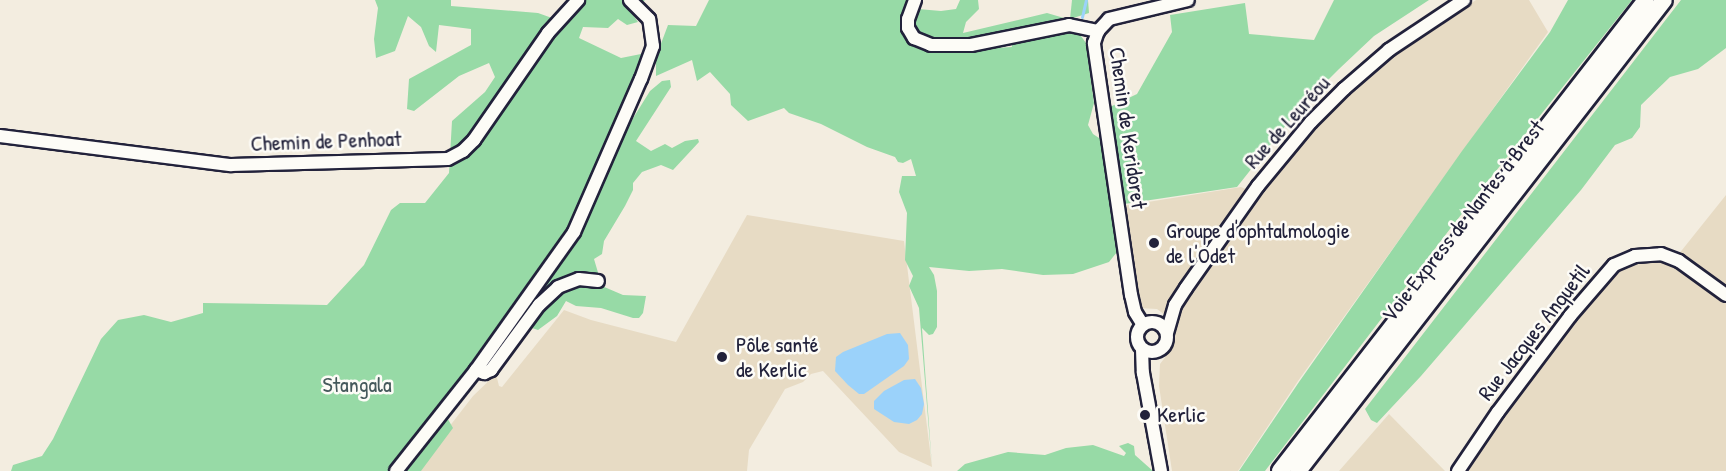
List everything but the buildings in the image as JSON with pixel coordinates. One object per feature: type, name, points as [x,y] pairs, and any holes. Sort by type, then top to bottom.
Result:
[{"type":"highway","name":"Voie Express de Nantes à Brest","points":[[1280,471],[1646,0]]},
{"type":"highway","name":"Voie Express de Nantes à Brest","points":[[1298,471],[1664,0]]},
{"type":"street","name":"Chemin de Penhoat","points":[[0,136],[225,165],[448,159],[463,151],[474,140],[548,33],[578,0]]},
{"type":"street","points":[[396,471],[476,370],[574,232],[641,79],[654,39],[649,19],[630,0]]},
{"type":"street","points":[[915,0],[908,19],[908,28],[914,38],[931,45],[971,45],[1069,26],[1098,31]]},
{"type":"street","name":"Chemin de Keridoret","points":[[1147,324],[1135,312],[1131,295],[1094,48],[1098,31],[1106,21],[1115,16],[1188,0]]},
{"type":"street","name":"Rue de Leuréou","points":[[1147,324],[1175,304],[1253,193],[1311,122],[1344,89],[1389,50],[1464,0]]},
{"type":"street","name":"Rue Jacques Anquetil","points":[[1458,471],[1498,412],[1570,316],[1614,265],[1635,256],[1661,254],[1679,261],[1726,295]]},
{"type":"street","points":[[476,370],[484,373],[491,370],[539,305],[558,287],[579,279],[598,281]]},
{"type":"street","name":"Rue de Leuréou","points":[[1167,333],[1175,304]]},
{"type":"street","points":[[1146,383],[1156,352],[1165,346],[1167,333],[1161,325],[1147,324],[1137,337],[1142,349],[1142,369],[1161,471]]},
{"type":"street","points":[[1142,349],[1156,352]]},
{"type":"shaded area","points":[[1476,0],[1529,0],[1548,32],[1298,381],[1238,471],[1172,471],[1159,386],[1160,364],[1173,347],[1177,324],[1157,309],[1138,308],[1123,206],[1241,187],[1257,194],[1349,93],[1389,58]]},
{"type":"shaded area","points":[[1726,195],[1726,471],[1449,471],[1484,418],[1601,269],[1610,262],[1678,255]]},
{"type":"shaded area","name":"Pôle santé de Kerlic","points":[[747,215],[904,241],[932,467],[899,452],[823,371],[811,374],[803,382],[785,389],[749,450],[747,471],[415,471],[473,396],[496,374],[499,386],[502,387],[564,310],[591,320],[676,342]]},
{"type":"shaded area","points":[[1389,414],[1445,471],[1339,471]]},
{"type":"green space","name":"Stangala","points":[[375,0],[451,0],[451,6],[538,13],[552,18],[574,14],[581,3],[586,0],[645,0],[631,12],[638,22],[627,25],[618,19],[608,28],[583,27],[579,38],[621,58],[646,53],[601,157],[622,136],[650,91],[662,81],[670,80],[671,87],[636,141],[651,151],[665,144],[672,148],[685,141],[698,139],[699,142],[673,170],[661,165],[642,172],[633,183],[633,190],[625,206],[604,241],[602,254],[594,259],[602,286],[623,295],[646,296],[643,313],[639,318],[633,318],[601,308],[576,306],[566,301],[557,316],[538,330],[532,328],[533,318],[518,306],[441,407],[453,428],[421,471],[11,471],[13,465],[42,456],[53,439],[101,339],[118,320],[144,315],[171,322],[203,313],[203,303],[327,305],[364,265],[391,210],[400,203],[425,203],[449,173],[452,121],[485,92],[495,77],[489,63],[459,76],[414,111],[407,109],[409,79],[471,45],[471,29],[439,25],[436,52],[429,46],[421,27],[408,16],[395,51],[376,58],[374,39],[378,8]]},
{"type":"green space","points":[[709,0],[913,0],[908,38],[979,49],[1012,47],[1010,35],[945,42],[921,37],[915,29],[913,22],[918,9],[941,11],[956,9],[960,0],[978,0],[979,9],[966,22],[963,33],[1047,13],[1064,18],[1066,22],[1064,29],[1078,32],[1086,43],[1094,103],[1088,125],[1093,134],[1102,140],[1117,252],[1109,262],[1073,274],[1043,275],[1002,269],[969,271],[929,267],[934,275],[937,291],[937,327],[933,334],[929,335],[922,328],[932,467],[919,308],[909,286],[913,276],[905,260],[907,213],[899,192],[902,176],[916,176],[911,159],[903,163],[898,162],[895,157],[867,147],[821,124],[789,113],[784,108],[748,121],[731,105],[730,94],[710,72],[697,81],[692,60],[656,76],[656,57],[668,25],[696,26]]},
{"type":"green space","points":[[1072,0],[1088,0],[1089,13],[1070,19]]},
{"type":"green space","points":[[1334,0],[1429,0],[1374,36],[1339,69],[1298,110],[1237,187],[1124,204],[1110,107],[1137,94],[1172,32],[1170,15],[1245,3],[1249,34],[1314,40]]},
{"type":"green space","points":[[1568,0],[1632,0],[1453,225],[1265,471],[1239,471],[1462,151],[1550,32]]},
{"type":"green space","points":[[1681,0],[1726,0],[1726,48],[1698,69],[1670,77],[1641,105],[1640,127],[1632,138],[1615,145],[1581,190],[1421,376],[1377,423],[1371,420],[1365,409]]},
{"type":"green space","points":[[1128,443],[1134,446],[1135,455],[1153,471],[957,471],[965,464],[1008,452],[1045,455],[1066,448],[1093,445],[1124,456],[1126,453],[1119,446]]},
{"type":"water","points":[[900,333],[908,345],[909,359],[904,366],[864,394],[859,394],[835,371],[836,357],[843,352],[887,334]]},
{"type":"water","points":[[915,379],[921,388],[924,404],[922,414],[917,420],[909,424],[894,422],[874,409],[874,401],[884,391],[904,380]]},
{"type":"waterway","points":[[1082,17],[1086,0]]},
{"type":"place","name":"Groupe d'ophtalmologie de l'Odet","points":[[1154,243]]},
{"type":"place","name":"Pôle santé de Kerlic","points":[[722,357]]},
{"type":"place","name":"Kerlic","points":[[1145,415]]}]
